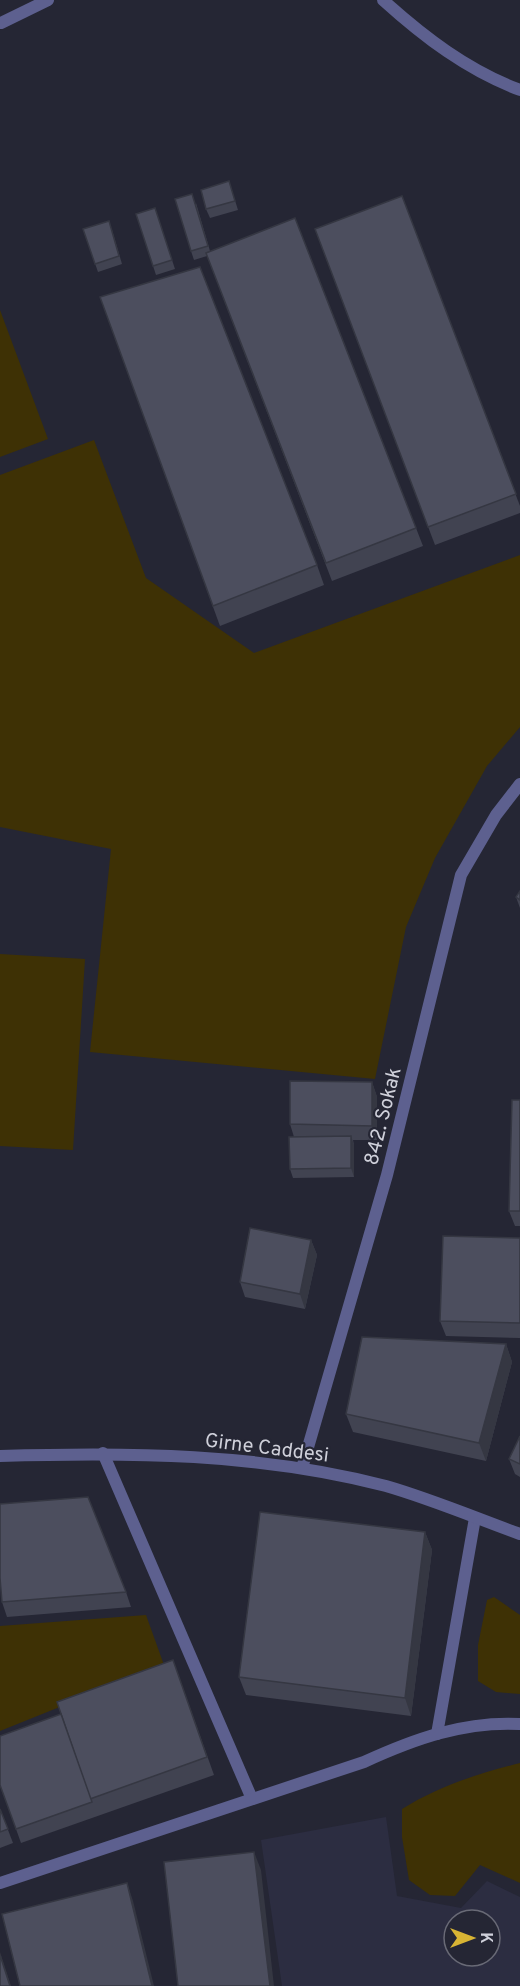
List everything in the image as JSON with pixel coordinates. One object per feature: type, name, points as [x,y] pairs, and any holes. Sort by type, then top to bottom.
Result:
[{"type":"street","points":[[1,23],[48,0]]},
{"type":"street","points":[[383,0],[430,42],[504,84],[520,90]]},
{"type":"street","name":"842. Sokak","points":[[302,1468],[387,1175],[461,875],[496,815],[520,784]]},
{"type":"street","points":[[104,1453],[252,1799]]},
{"type":"street","name":"Girne Caddesi","points":[[0,1456],[104,1453],[172,1455],[302,1468],[387,1487],[520,1534]]},
{"type":"street","points":[[437,1734],[475,1518]]},
{"type":"street","points":[[0,1883],[364,1762],[410,1741],[461,1728],[520,1724]]},
{"type":"shaded area","points":[[0,310],[48,439],[0,457]]},
{"type":"shaded area","points":[[94,440],[146,578],[254,653],[520,555],[520,727],[487,766],[435,858],[406,927],[375,1079],[90,1052],[111,849],[0,827],[0,475]]},
{"type":"shaded area","points":[[0,954],[85,959],[73,1150],[0,1146]]},
{"type":"shaded area","points":[[494,1597],[520,1615],[520,1694],[496,1692],[478,1681],[478,1645],[487,1600]]},
{"type":"shaded area","points":[[146,1615],[164,1665],[0,1731],[0,1626]]},
{"type":"shaded area","points":[[520,1763],[520,1883],[480,1865],[455,1896],[430,1895],[409,1880],[402,1837],[402,1809],[459,1782]]},
{"type":"shaded area","points":[[386,1817],[397,1896],[461,1908],[487,1881],[520,1897],[520,1986],[282,1986],[261,1840]]},
{"type":"building","points":[[229,181],[235,201],[206,209],[201,190]]},
{"type":"building","points":[[192,194],[208,246],[191,251],[175,199]]},
{"type":"building","points":[[402,196],[516,494],[428,527],[315,229]]},
{"type":"building","points":[[155,208],[172,260],[153,266],[136,214]]},
{"type":"building","points":[[295,218],[416,528],[326,563],[206,253]]},
{"type":"building","points":[[109,221],[119,256],[95,264],[83,229]]},
{"type":"building","points":[[200,267],[317,565],[213,606],[100,297]]},
{"type":"building","points":[[290,1081],[372,1082],[372,1126],[290,1124]]},
{"type":"building","points":[[512,1100],[520,1100],[520,1211],[509,1211]]},
{"type":"building","points":[[351,1136],[351,1168],[290,1169],[289,1137]]},
{"type":"building","points":[[250,1228],[311,1240],[300,1294],[240,1282]]},
{"type":"building","points":[[443,1236],[520,1238],[520,1323],[440,1321]]},
{"type":"building","points":[[362,1337],[506,1344],[479,1443],[346,1414]]},
{"type":"building","points":[[520,1436],[520,1464],[509,1459]]},
{"type":"building","points":[[88,1497],[126,1592],[2,1602],[0,1504]]},
{"type":"building","points":[[260,1512],[425,1532],[405,1698],[239,1677]]},
{"type":"building","points":[[173,1660],[207,1757],[90,1799],[57,1702]]},
{"type":"building","points":[[61,1714],[92,1802],[16,1829],[0,1785],[0,1736]]},
{"type":"building","points":[[0,1809],[8,1829],[0,1832]]},
{"type":"building","points":[[254,1852],[270,1986],[178,1986],[164,1862]]},
{"type":"building","points":[[127,1883],[152,1986],[20,1986],[2,1914]]},
{"type":"building","points":[[0,1955],[10,1986],[0,1986]]}]
